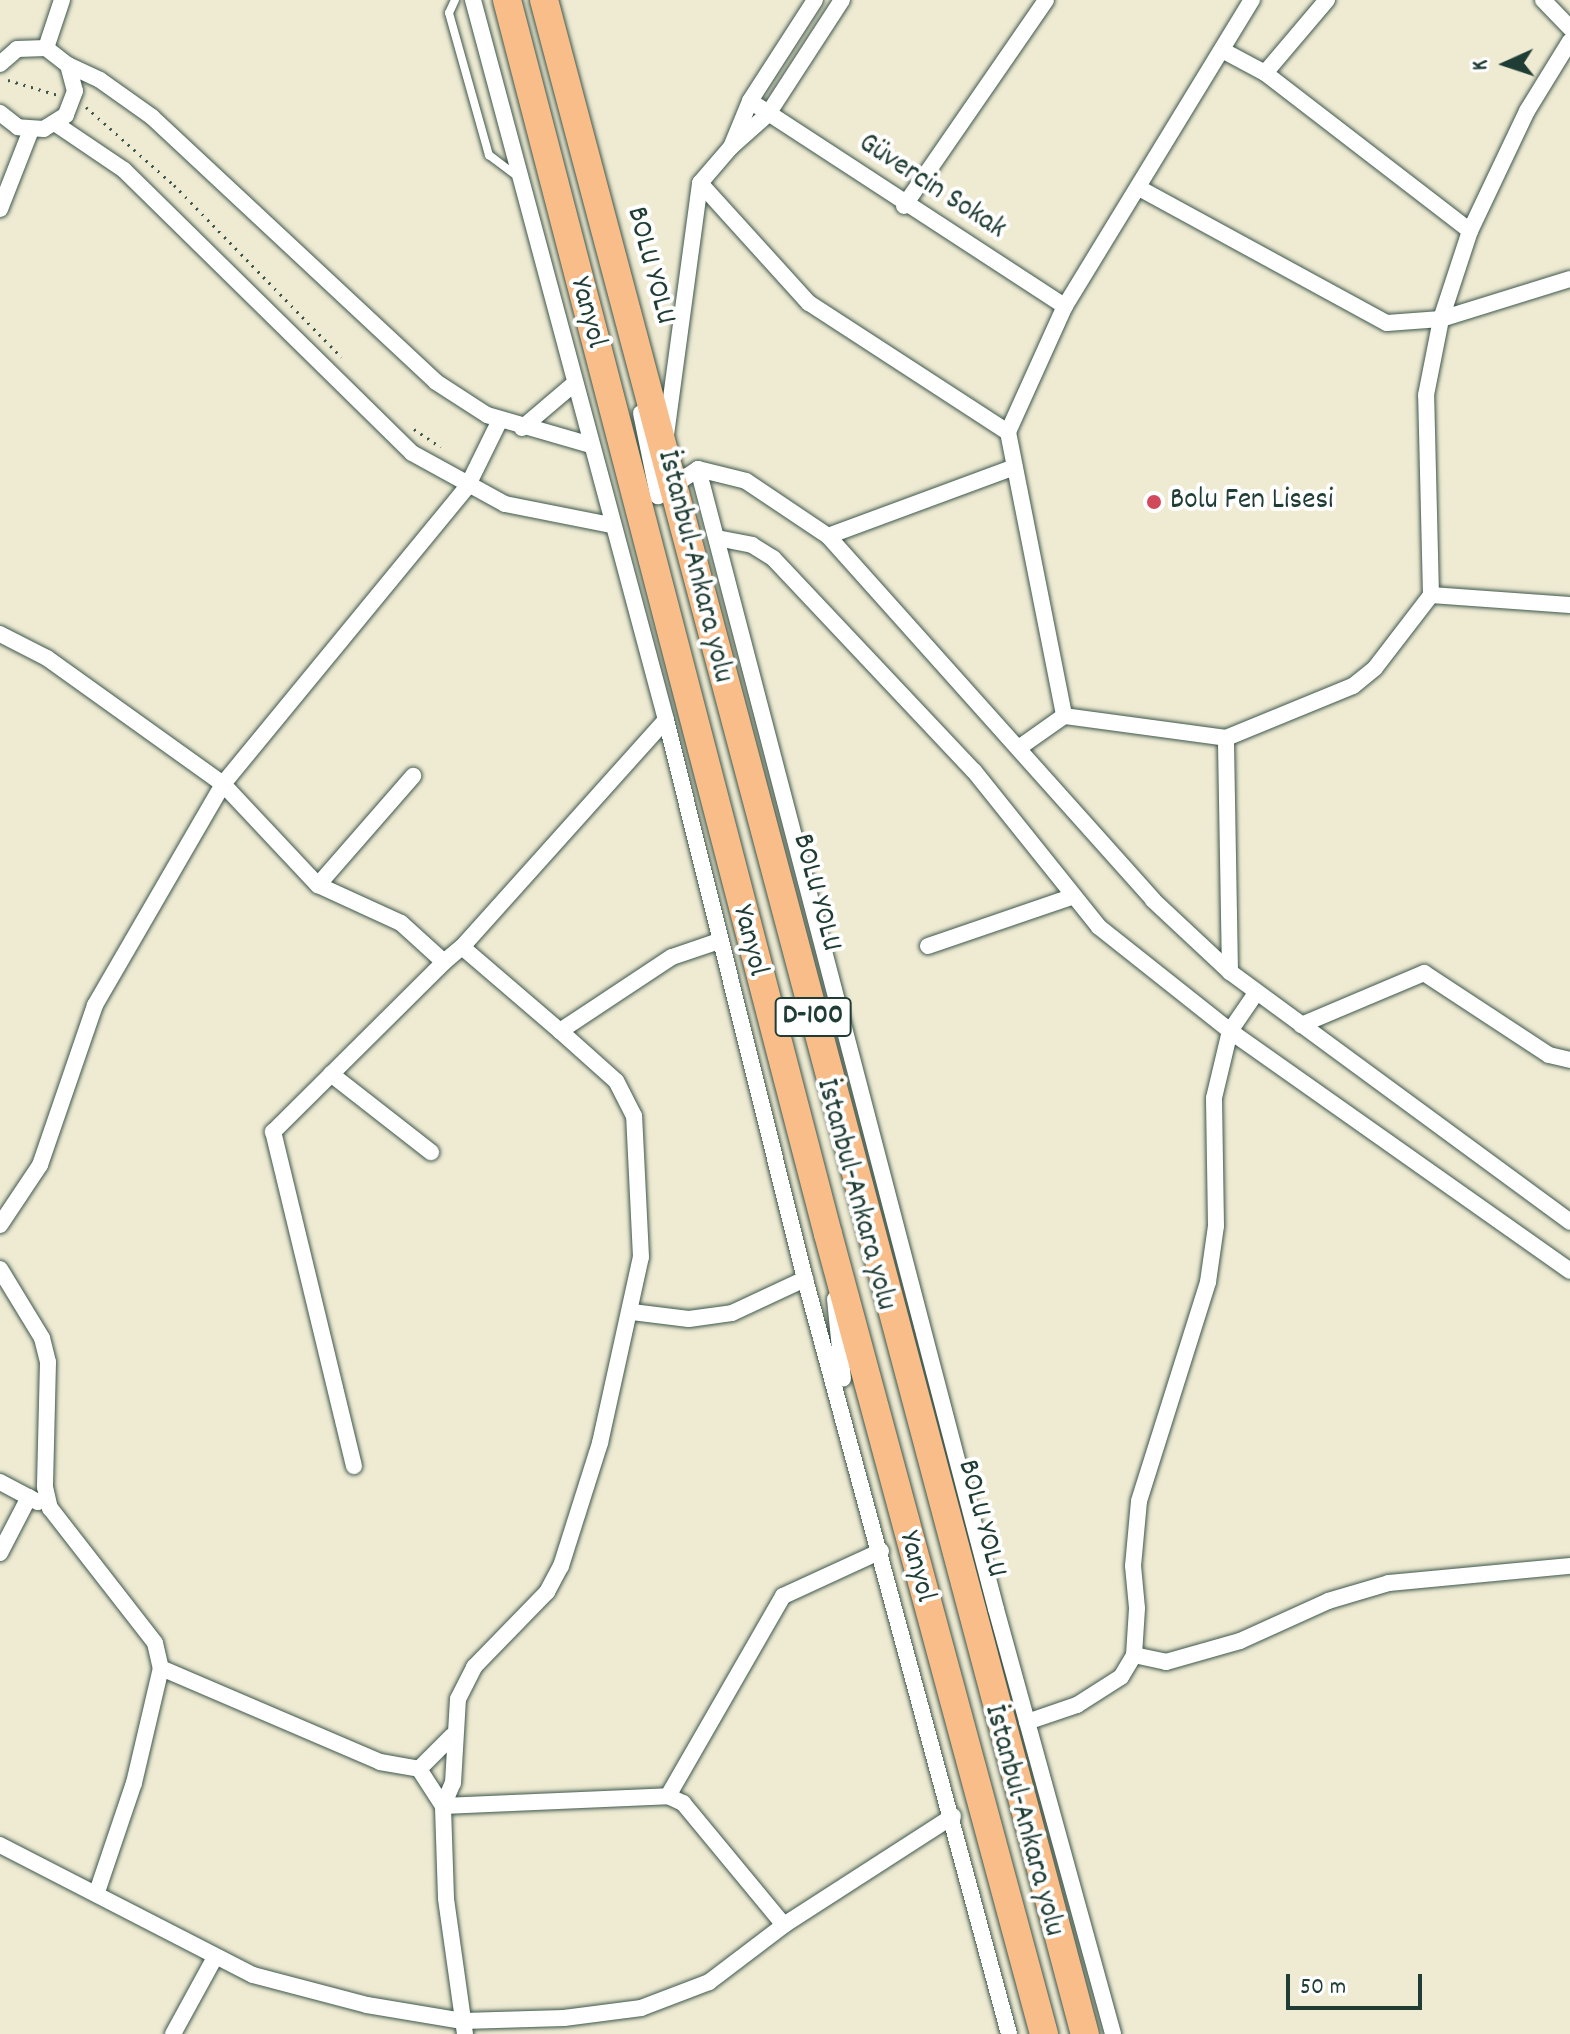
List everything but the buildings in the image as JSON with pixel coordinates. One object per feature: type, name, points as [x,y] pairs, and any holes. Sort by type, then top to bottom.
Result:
[{"type":"highway","name":"İstanbul-Ankara yolu","points":[[507,0],[828,1234],[1044,2034]]},
{"type":"highway","name":"BOLU YOLU","points":[[544,0],[984,1613],[1085,2034]]},
{"type":"street","points":[[46,48],[62,0]]},
{"type":"street","name":"Yanyol","points":[[473,0],[611,525],[666,720],[805,1279],[847,1420],[1009,2034]]},
{"type":"street","name":"Yanyol","points":[[554,0],[658,496]]},
{"type":"street","points":[[731,147],[750,101],[815,0]]},
{"type":"street","points":[[658,496],[700,183],[731,147],[768,114],[842,0]]},
{"type":"street","points":[[904,206],[1046,0]]},
{"type":"street","points":[[1064,716],[1008,432],[1065,306],[1252,0]]},
{"type":"street","points":[[1265,73],[1327,0]]},
{"type":"street","points":[[1543,0],[1570,28]]},
{"type":"street","points":[[1020,747],[1064,716],[1226,738],[1353,686],[1375,668],[1431,595],[1426,395],[1441,319],[1470,231],[1527,111],[1570,41]]},
{"type":"street","points":[[4,56],[46,48],[68,65],[100,80],[152,117],[436,382],[500,420],[591,445]]},
{"type":"street","points":[[1222,50],[1265,73],[1470,231]]},
{"type":"street","points":[[0,113],[31,130],[56,124],[73,100],[68,65]]},
{"type":"street","name":"Güvercin Sokak","points":[[750,101],[904,206],[1065,306]]},
{"type":"street","points":[[56,124],[124,170],[412,453],[467,487],[532,512],[611,525]]},
{"type":"street","points":[[0,209],[31,130]]},
{"type":"street","points":[[700,183],[809,303],[1008,432]]},
{"type":"street","points":[[1139,188],[1363,313],[1398,324],[1441,319],[1570,279]]},
{"type":"street","points":[[522,428],[575,383]]},
{"type":"street","points":[[0,1225],[40,1165],[95,1005],[223,784],[467,487],[500,420]]},
{"type":"street","points":[[828,536],[1015,467]]},
{"type":"street","points":[[658,496],[698,469],[746,481],[828,536],[1020,747],[1153,900],[1230,972],[1570,1222]]},
{"type":"street","points":[[698,469],[984,1613],[1027,1722],[1113,2034]]},
{"type":"street","points":[[717,538],[752,545],[773,558],[974,771],[1099,927],[1230,1031],[1570,1271]]},
{"type":"street","points":[[1431,595],[1570,605]]},
{"type":"street","points":[[0,634],[47,658],[223,784],[318,885],[401,923],[444,962]]},
{"type":"street","points":[[354,1466],[273,1132],[462,947],[666,720]]},
{"type":"street","points":[[1226,738],[1230,972]]},
{"type":"street","points":[[318,885],[413,776]]},
{"type":"street","points":[[928,946],[1074,896]]},
{"type":"street","points":[[560,1031],[672,957],[719,941]]},
{"type":"street","points":[[462,947],[616,1081],[634,1116],[641,1244],[632,1312],[600,1443],[561,1566],[547,1592],[466,1679],[452,1736],[453,1783],[443,1806],[446,1898],[464,2028]]},
{"type":"street","points":[[1301,1025],[1424,973],[1549,1055],[1570,1060]]},
{"type":"street","points":[[1027,1722],[1077,1705],[1121,1677],[1134,1655],[1137,1608],[1133,1566],[1139,1501],[1214,1254],[1211,1125],[1230,1031],[1256,993]]},
{"type":"street","points":[[331,1074],[431,1152]]},
{"type":"street","points":[[828,1234],[847,1420]]},
{"type":"street","points":[[0,1269],[42,1338],[48,1362],[45,1475],[50,1508]]},
{"type":"street","points":[[632,1312],[689,1319],[732,1313],[805,1279]]},
{"type":"street","points":[[0,1482],[50,1508],[155,1643],[161,1668],[134,1783],[97,1892]]},
{"type":"street","points":[[0,1553],[29,1497]]},
{"type":"street","points":[[668,1796],[783,1596],[881,1551]]},
{"type":"street","points":[[1134,1655],[1166,1662],[1240,1641],[1328,1601],[1389,1583],[1570,1566]]},
{"type":"street","points":[[161,1668],[380,1762],[419,1769],[443,1806]]},
{"type":"street","points":[[419,1769],[452,1736]]},
{"type":"street","points":[[443,1806],[668,1796],[683,1803],[784,1925]]},
{"type":"street","points":[[0,1845],[97,1892],[214,1959],[297,1988],[464,2028],[641,2008],[709,1982],[784,1925],[953,1816]]},
{"type":"street","points":[[173,2034],[214,1959]]},
{"type":"lane","points":[[455,0],[449,13],[489,155],[522,181]]},
{"type":"place","name":"Bolu Fen Lisesi","points":[[1154,502]]}]
